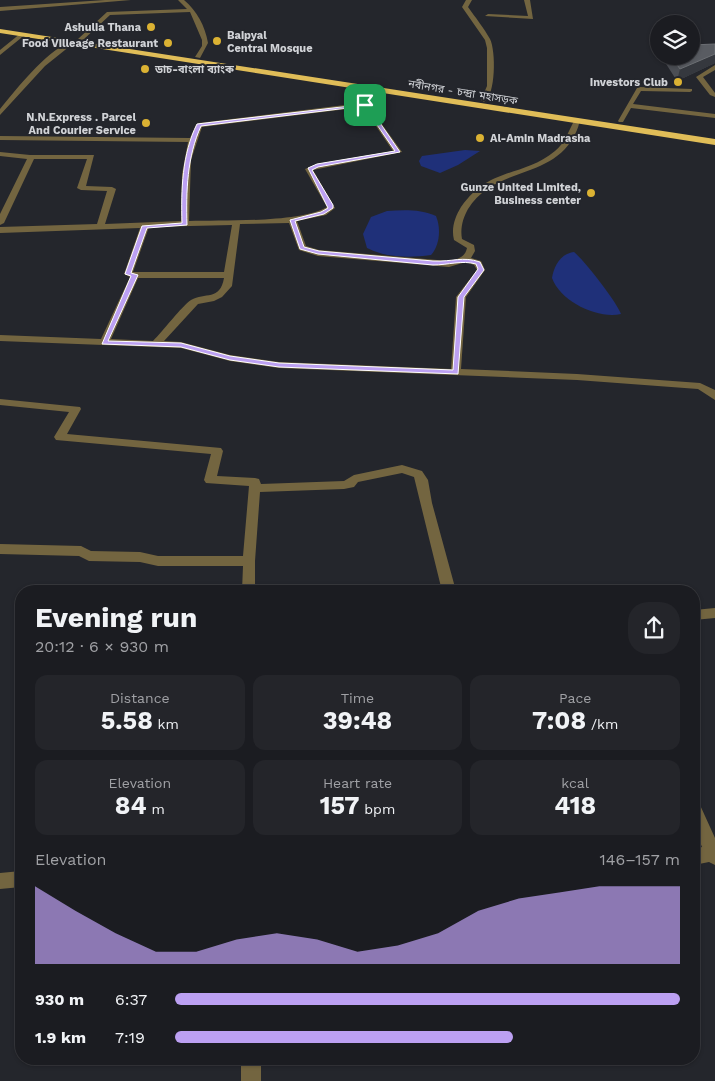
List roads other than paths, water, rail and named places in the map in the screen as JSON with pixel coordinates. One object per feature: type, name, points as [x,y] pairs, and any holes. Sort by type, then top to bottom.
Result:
[{"type":"highway","name":"নবীনগর - চন্দ্রা মহাসড়ক","points":[[0,26],[715,135]]},
{"type":"highway","name":"নবীনগর - চন্দ্রা মহাসড়ক","points":[[0,31],[715,142]]},
{"type":"street","points":[[0,9],[128,0]]},
{"type":"street","points":[[181,0],[195,14],[205,36],[206,44],[198,57]]},
{"type":"street","points":[[469,0],[465,7],[484,34],[490,48],[490,86],[484,100]]},
{"type":"street","points":[[488,16],[531,18],[527,0]]},
{"type":"street","points":[[81,39],[109,13],[192,10]]},
{"type":"street","points":[[0,53],[23,34]]},
{"type":"street","points":[[1,111],[40,69],[65,45],[72,42]]},
{"type":"street","points":[[699,77],[715,67]]},
{"type":"street","points":[[699,77],[704,93]]},
{"type":"street","points":[[699,77],[704,93]]},
{"type":"street","points":[[0,230],[236,223],[292,220],[323,213],[330,208],[330,205],[309,169],[398,152],[365,105],[362,88]]},
{"type":"street","points":[[621,121],[639,89],[704,93]]},
{"type":"street","points":[[184,225],[183,190],[192,140],[197,127],[204,123],[365,105]]},
{"type":"street","points":[[629,106],[715,116]]},
{"type":"street","points":[[466,259],[470,254],[471,247],[458,240],[456,232],[460,217],[472,197],[484,186],[540,164],[558,152],[566,142],[577,120]]},
{"type":"street","points":[[0,138],[192,140]]},
{"type":"street","points":[[0,154],[91,157],[81,188],[112,188],[100,227]]},
{"type":"street","points":[[0,223],[30,164],[30,156]]},
{"type":"street","points":[[292,220],[302,248],[318,253],[449,264],[466,259],[478,263],[481,270],[461,297],[456,372]]},
{"type":"street","points":[[155,345],[195,302],[206,301],[219,295],[227,286],[236,223]]},
{"type":"street","points":[[145,226],[128,274],[230,275]]},
{"type":"street","points":[[104,343],[135,275]]},
{"type":"street","points":[[0,338],[181,345],[230,358],[279,365],[577,377],[700,386],[711,392],[715,398]]},
{"type":"street","points":[[0,402],[76,409],[60,437],[217,451],[210,480],[253,480],[255,482],[249,585]]},
{"type":"street","points":[[255,488],[344,485],[350,484],[354,479],[402,469],[418,474],[422,480],[426,503],[447,585]]},
{"type":"street","points":[[0,549],[81,551],[89,556],[140,557],[158,561],[249,561]]},
{"type":"street","points":[[700,614],[715,613]]},
{"type":"street","points":[[700,823],[714,853],[700,856]]},
{"type":"street","points":[[0,881],[15,880]]},
{"type":"street","points":[[251,1065],[251,1081]]},
{"type":"water","points":[[465,150],[480,151],[458,165],[440,173],[421,166],[419,161],[422,156]]},
{"type":"water","points":[[387,211],[418,211],[436,216],[439,236],[431,255],[399,256],[382,254],[367,248],[363,234],[371,217]]},
{"type":"water","points":[[574,252],[599,281],[621,314],[601,314],[581,307],[571,301],[557,287],[552,278],[554,269],[561,258]]},
{"type":"place","name":"Ashulia Thana","points":[[151,27]]},
{"type":"place","name":"Baipyal Central Mosque","points":[[217,41]]},
{"type":"place","name":"Food Villeage Restaurant","points":[[168,43]]},
{"type":"place","name":"ডাচ-বাংলা ব্যাংক","points":[[145,69]]},
{"type":"place","name":"Investors Club","points":[[678,82]]},
{"type":"place","name":"N.N.Express . Parcel And Courier Service","points":[[146,123]]},
{"type":"place","name":"Al-Amin Madrasha","points":[[480,138]]},
{"type":"place","name":"Gunze United Limited, Business center","points":[[591,193]]}]
